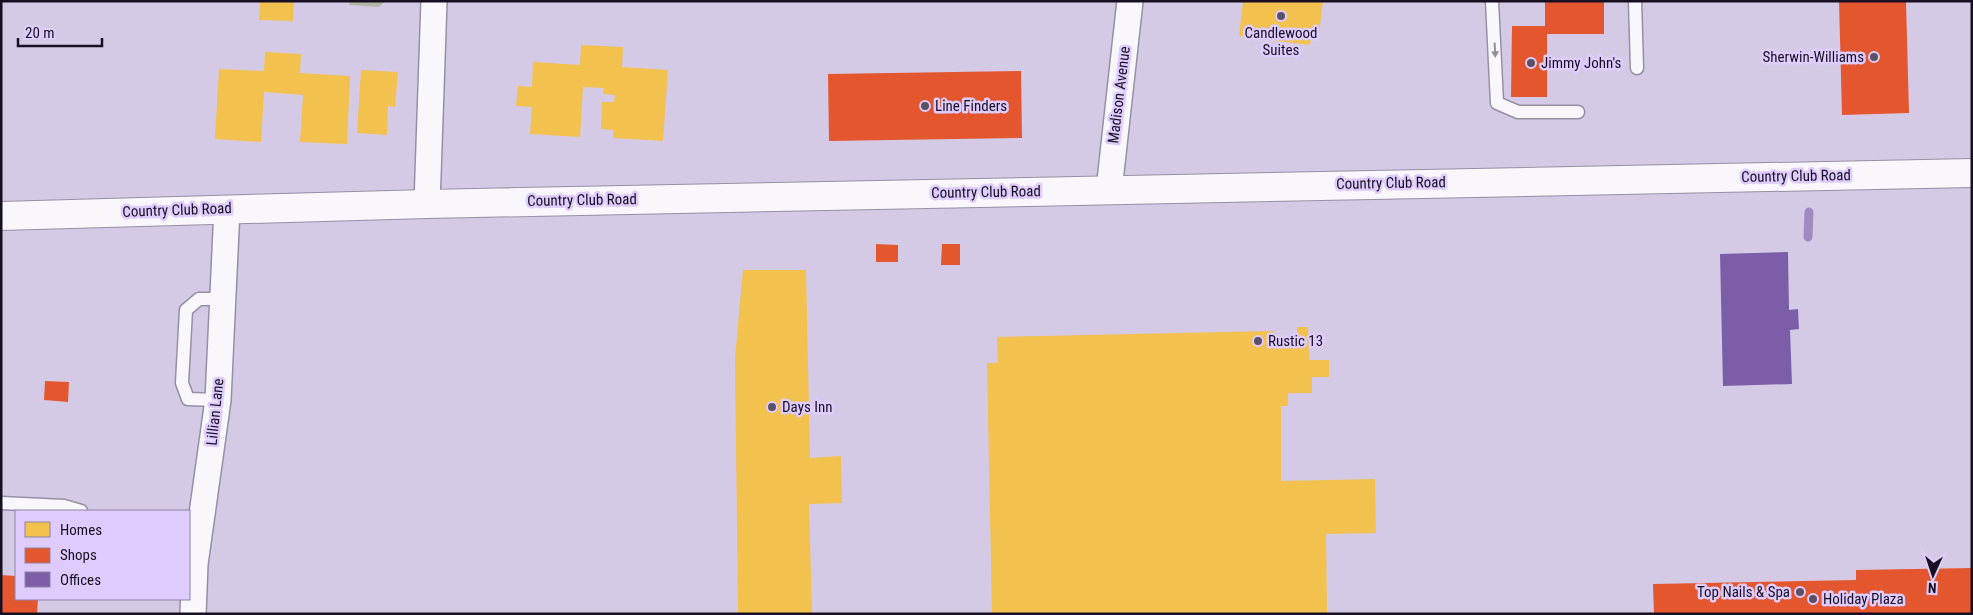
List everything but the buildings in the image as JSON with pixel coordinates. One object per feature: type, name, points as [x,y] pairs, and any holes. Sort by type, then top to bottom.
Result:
[{"type":"street","points":[[428,204],[434,1]]},
{"type":"street","name":"Madison Avenue","points":[[1109,190],[1130,1]]},
{"type":"street","name":"Country Club Road","points":[[1,216],[226,208],[1972,172]]},
{"type":"street","name":"Lillian Lane","points":[[193,614],[192,562],[218,400],[226,208]]},
{"type":"lane","points":[[1492,1],[1497,103],[1518,112],[1578,112]]},
{"type":"lane","points":[[1635,1],[1637,68]]},
{"type":"lane","points":[[218,400],[188,399],[182,383],[186,310],[199,299],[222,299]]},
{"type":"lane","points":[[1,503],[64,506],[78,510]]},
{"type":"green space","points":[[350,1],[385,1],[379,7],[349,5]]},
{"type":"waterway","points":[[1808,237],[1809,212]]},
{"type":"place","name":"Candlewood Suites","points":[[1281,16]]},
{"type":"place","name":"Sherwin-Williams","points":[[1874,57]]},
{"type":"place","name":"Jimmy John's","points":[[1531,63]]},
{"type":"place","name":"Line Finders","points":[[925,106]]},
{"type":"place","name":"Rustic 13","points":[[1258,341]]},
{"type":"place","name":"Days Inn","points":[[772,407]]},
{"type":"place","name":"Top Nails & Spa","points":[[1800,592]]},
{"type":"place","name":"Holiday Plaza","points":[[1813,599]]}]
